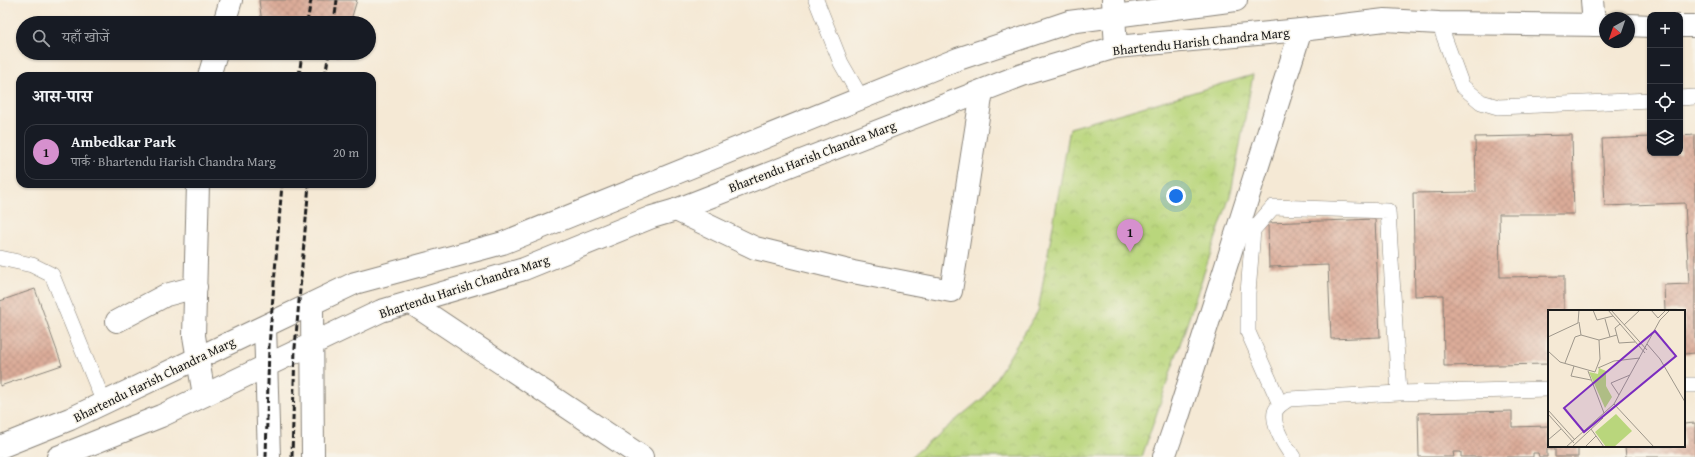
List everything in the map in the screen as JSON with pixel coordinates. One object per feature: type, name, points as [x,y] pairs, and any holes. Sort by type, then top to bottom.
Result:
[{"type":"main road","points":[[226,16],[231,0]]},
{"type":"main road","name":"Bhartendu Harish Chandra Marg","points":[[0,447],[70,419],[355,282],[503,243],[958,59],[1113,8],[1236,0]]},
{"type":"main road","points":[[1592,0],[1599,25]]},
{"type":"main road","points":[[1113,8],[1116,47]]},
{"type":"main road","name":"Bhartendu Harish Chandra Marg","points":[[58,457],[161,416],[381,311],[524,269],[652,217],[676,210],[877,130],[1022,75],[1116,47],[1301,30],[1385,20],[1439,23],[1599,25]]},
{"type":"main road","points":[[1635,26],[1647,26]]},
{"type":"main road","points":[[1683,26],[1695,26]]},
{"type":"main road","points":[[1164,457],[1301,30]]},
{"type":"main road","points":[[210,72],[214,60]]},
{"type":"main road","points":[[676,210],[755,248],[853,272],[952,291],[982,91]]},
{"type":"main road","points":[[198,188],[194,336],[204,395]]},
{"type":"main road","points":[[117,321],[166,296],[196,287]]},
{"type":"main road","points":[[410,302],[642,457]]},
{"type":"main road","points":[[312,304],[312,457]]},
{"type":"main road","points":[[265,326],[269,457]]},
{"type":"lane","points":[[816,0],[841,63],[861,98]]},
{"type":"lane","points":[[1439,23],[1462,86],[1481,102],[1498,108],[1647,100]]},
{"type":"lane","points":[[1683,98],[1695,97]]},
{"type":"lane","points":[[1280,404],[1248,332],[1248,293],[1253,230],[1273,207],[1388,212],[1399,393]]},
{"type":"lane","points":[[0,258],[32,265],[52,275],[104,403]]},
{"type":"lane","points":[[1685,385],[1695,384]]},
{"type":"lane","points":[[1293,457],[1283,443],[1277,429],[1275,412],[1280,404],[1289,399],[1399,393],[1548,389]]},
{"type":"green space","points":[[1253,75],[1231,193],[1142,457],[911,457],[984,397],[1038,311],[1070,128]]},
{"type":"building","points":[[259,0],[357,0],[352,16],[261,16]]},
{"type":"building","points":[[1572,135],[1574,214],[1499,214],[1500,277],[1564,276],[1564,310],[1548,310],[1548,364],[1444,366],[1443,295],[1415,296],[1413,193],[1476,192],[1475,137]]},
{"type":"building","points":[[1695,135],[1695,353],[1685,354],[1685,310],[1665,310],[1664,285],[1689,284],[1685,203],[1605,206],[1602,139],[1647,137],[1647,156],[1683,156],[1683,136]]},
{"type":"building","points":[[1375,219],[1380,337],[1331,339],[1328,265],[1269,267],[1268,223]]},
{"type":"building","points":[[35,289],[62,365],[0,386],[0,301]]},
{"type":"building","points":[[1512,411],[1512,427],[1548,426],[1548,447],[1578,447],[1578,457],[1555,457],[1555,449],[1547,449],[1547,457],[1539,457],[1538,453],[1533,453],[1533,457],[1461,457],[1461,452],[1453,452],[1454,457],[1419,457],[1418,413]]},
{"type":"building","points":[[1695,423],[1695,457],[1626,457],[1625,447],[1685,447],[1685,424]]},
{"type":"railway","points":[[308,16],[311,0]]},
{"type":"railway","points":[[335,16],[337,0]]},
{"type":"railway","points":[[300,72],[301,60]]},
{"type":"railway","points":[[326,72],[328,60]]},
{"type":"railway","points":[[266,457],[269,346],[282,188]]},
{"type":"railway","points":[[292,457],[295,348],[309,188]]},
{"type":"place","name":"Ambedkar Park","points":[[1130,252]]}]
